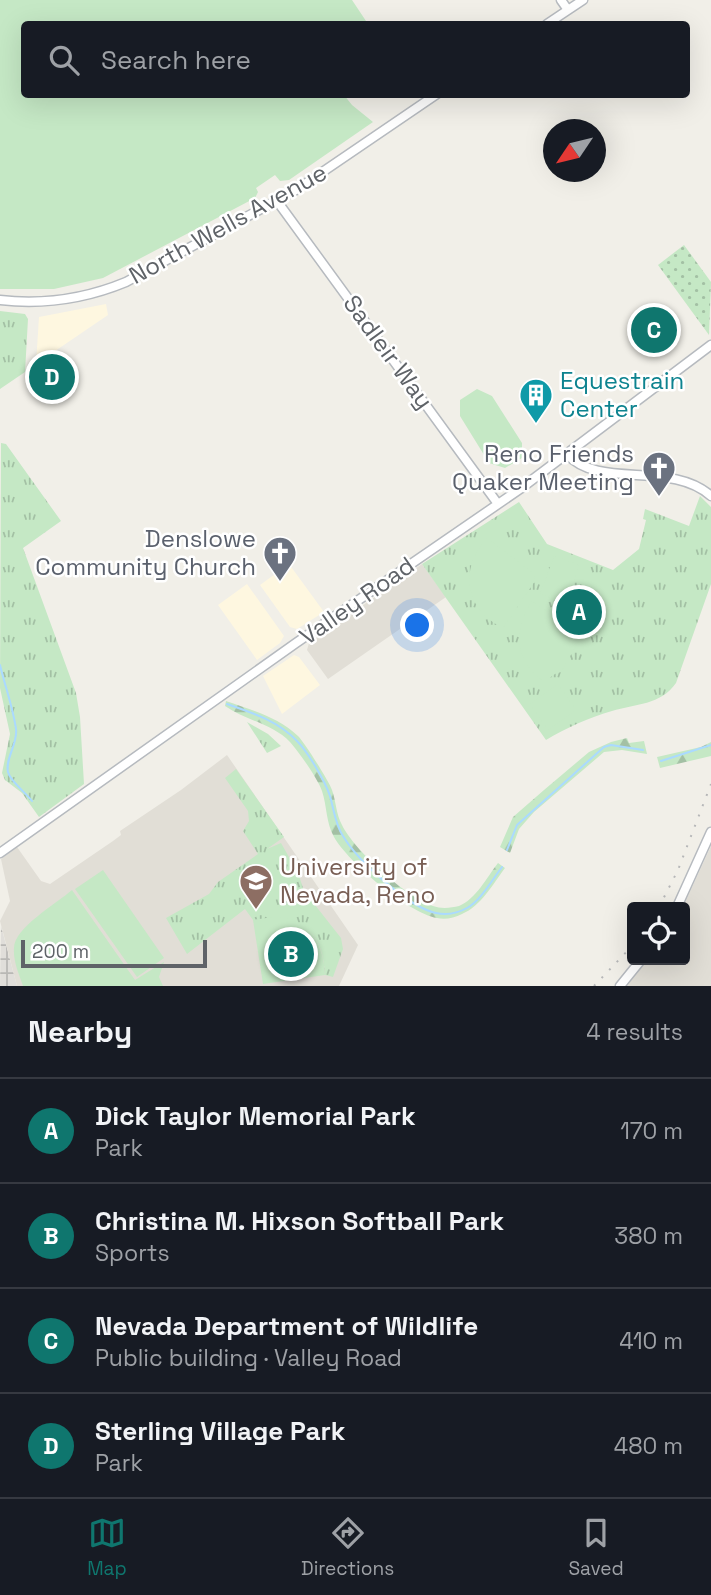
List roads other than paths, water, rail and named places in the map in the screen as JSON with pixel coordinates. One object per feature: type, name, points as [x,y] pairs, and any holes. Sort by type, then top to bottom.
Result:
[{"type":"street","points":[[561,0],[568,10]]},
{"type":"street","points":[[552,21],[583,0]]},
{"type":"street","name":"North Wells Avenue","points":[[0,300],[65,300],[113,287],[153,269],[277,201],[431,98]]},
{"type":"street","name":"Sadleir Way","points":[[277,201],[498,504]]},
{"type":"street","name":"Valley Road","points":[[0,853],[301,639],[498,504],[711,345]]},
{"type":"street","points":[[567,454],[584,467],[673,478],[694,485],[711,496]]},
{"type":"street","points":[[679,902],[711,832]]},
{"type":"street","points":[[620,986],[637,965]]},
{"type":"waterway","points":[[0,665],[16,729],[8,772],[32,801]]},
{"type":"waterway","points":[[227,704],[256,714],[297,741],[324,783],[338,827],[350,846],[385,882],[412,902],[436,913],[448,914],[463,910],[482,895],[502,867]]},
{"type":"waterway","points":[[507,850],[517,825],[604,747],[611,745],[643,750]]},
{"type":"waterway","points":[[661,761],[711,745]]},
{"type":"railway","points":[[662,902],[678,870],[711,784]]},
{"type":"railway","points":[[594,986],[627,951]]},
{"type":"place","name":"Nevada Department of Wildlife","points":[[654,330]]},
{"type":"place","name":"Sterling Village Park","points":[[52,377]]},
{"type":"place","name":"Equestrain Center","points":[[536,425]]},
{"type":"place","name":"Reno Friends Quaker Meeting","points":[[659,498]]},
{"type":"place","name":"Denslowe Community Church","points":[[280,583]]},
{"type":"place","name":"Dick Taylor Memorial Park","points":[[579,612]]},
{"type":"place","name":"University of Nevada, Reno","points":[[256,911]]},
{"type":"place","name":"Christina M. Hixson Softball Park","points":[[291,954]]}]
